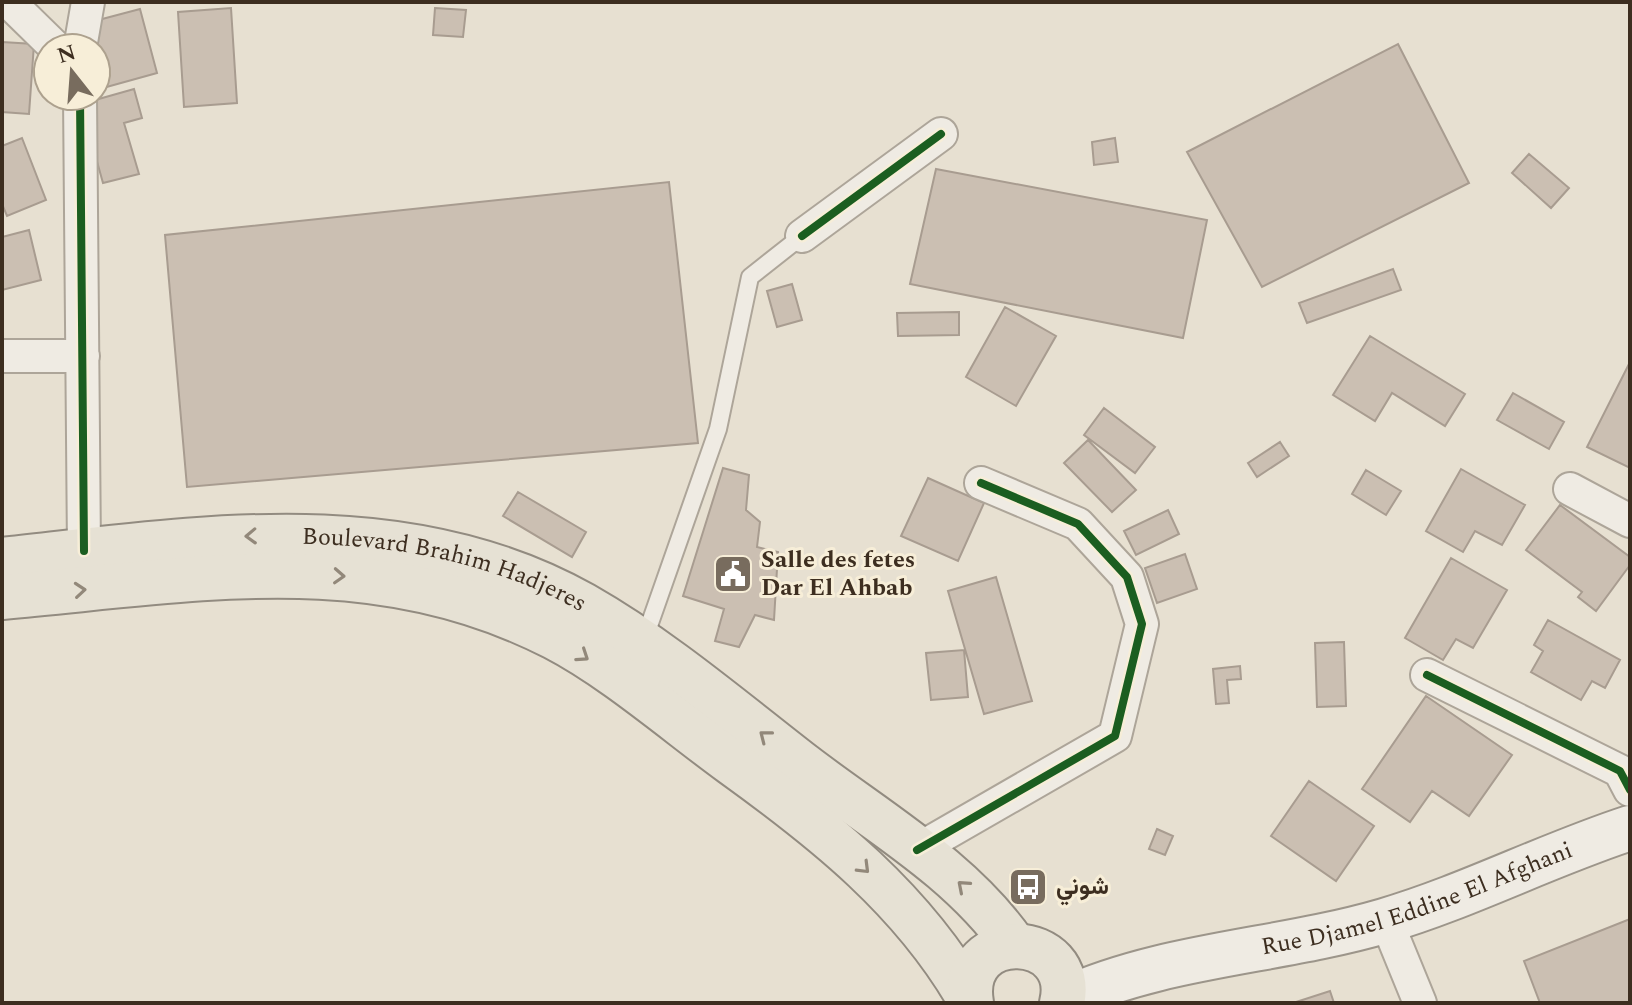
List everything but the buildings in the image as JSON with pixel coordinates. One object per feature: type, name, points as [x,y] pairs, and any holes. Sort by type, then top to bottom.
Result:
[{"type":"main road","name":"Boulevard Brahim Hadjeres","points":[[2,560],[200,538],[271,535],[378,541],[440,552],[503,569],[580,604],[643,642],[816,800]]},
{"type":"main road","points":[[2,597],[284,573],[358,577],[421,587],[486,606],[556,638],[816,800],[917,850],[972,893],[1029,949],[1060,973],[1063,1002],[1113,980],[1201,958]]},
{"type":"main road","points":[[816,800],[848,853],[936,944],[971,1002]]},
{"type":"main road","name":"Rue Djamel Eddine El Afghani","points":[[1201,958],[1325,936],[1386,920],[1630,828]]},
{"type":"main road","points":[[971,1002],[970,984],[975,969],[985,957],[1029,949],[1117,961],[1201,958]]},
{"type":"street","points":[[9,2],[40,32]]},
{"type":"street","points":[[83,32],[88,2]]},
{"type":"street","points":[[80,112],[84,551]]},
{"type":"street","points":[[802,236],[941,134]]},
{"type":"street","points":[[2,356],[83,356]]},
{"type":"street","points":[[917,850],[1115,736],[1142,624],[1127,577],[1078,524],[981,483]]},
{"type":"street","points":[[1570,489],[1630,521]]},
{"type":"street","points":[[1427,675],[1627,776]]},
{"type":"street","points":[[1386,920],[1420,1003]]},
{"type":"street","points":[[1403,964],[1408,1003]]},
{"type":"lane","points":[[643,642],[718,429],[750,277],[802,236]]},
{"type":"cycle path","points":[[80,112],[84,551]]},
{"type":"cycle path","points":[[802,236],[941,134]]},
{"type":"cycle path","points":[[917,850],[1115,736],[1142,624],[1127,577],[1078,524],[981,483]]},
{"type":"cycle path","points":[[1427,675],[1620,771],[1630,790]]},
{"type":"place","name":"Salle des fetes Dar El Ahbab","points":[[733,574]]},
{"type":"place","name":"شوني","points":[[1028,887]]}]
